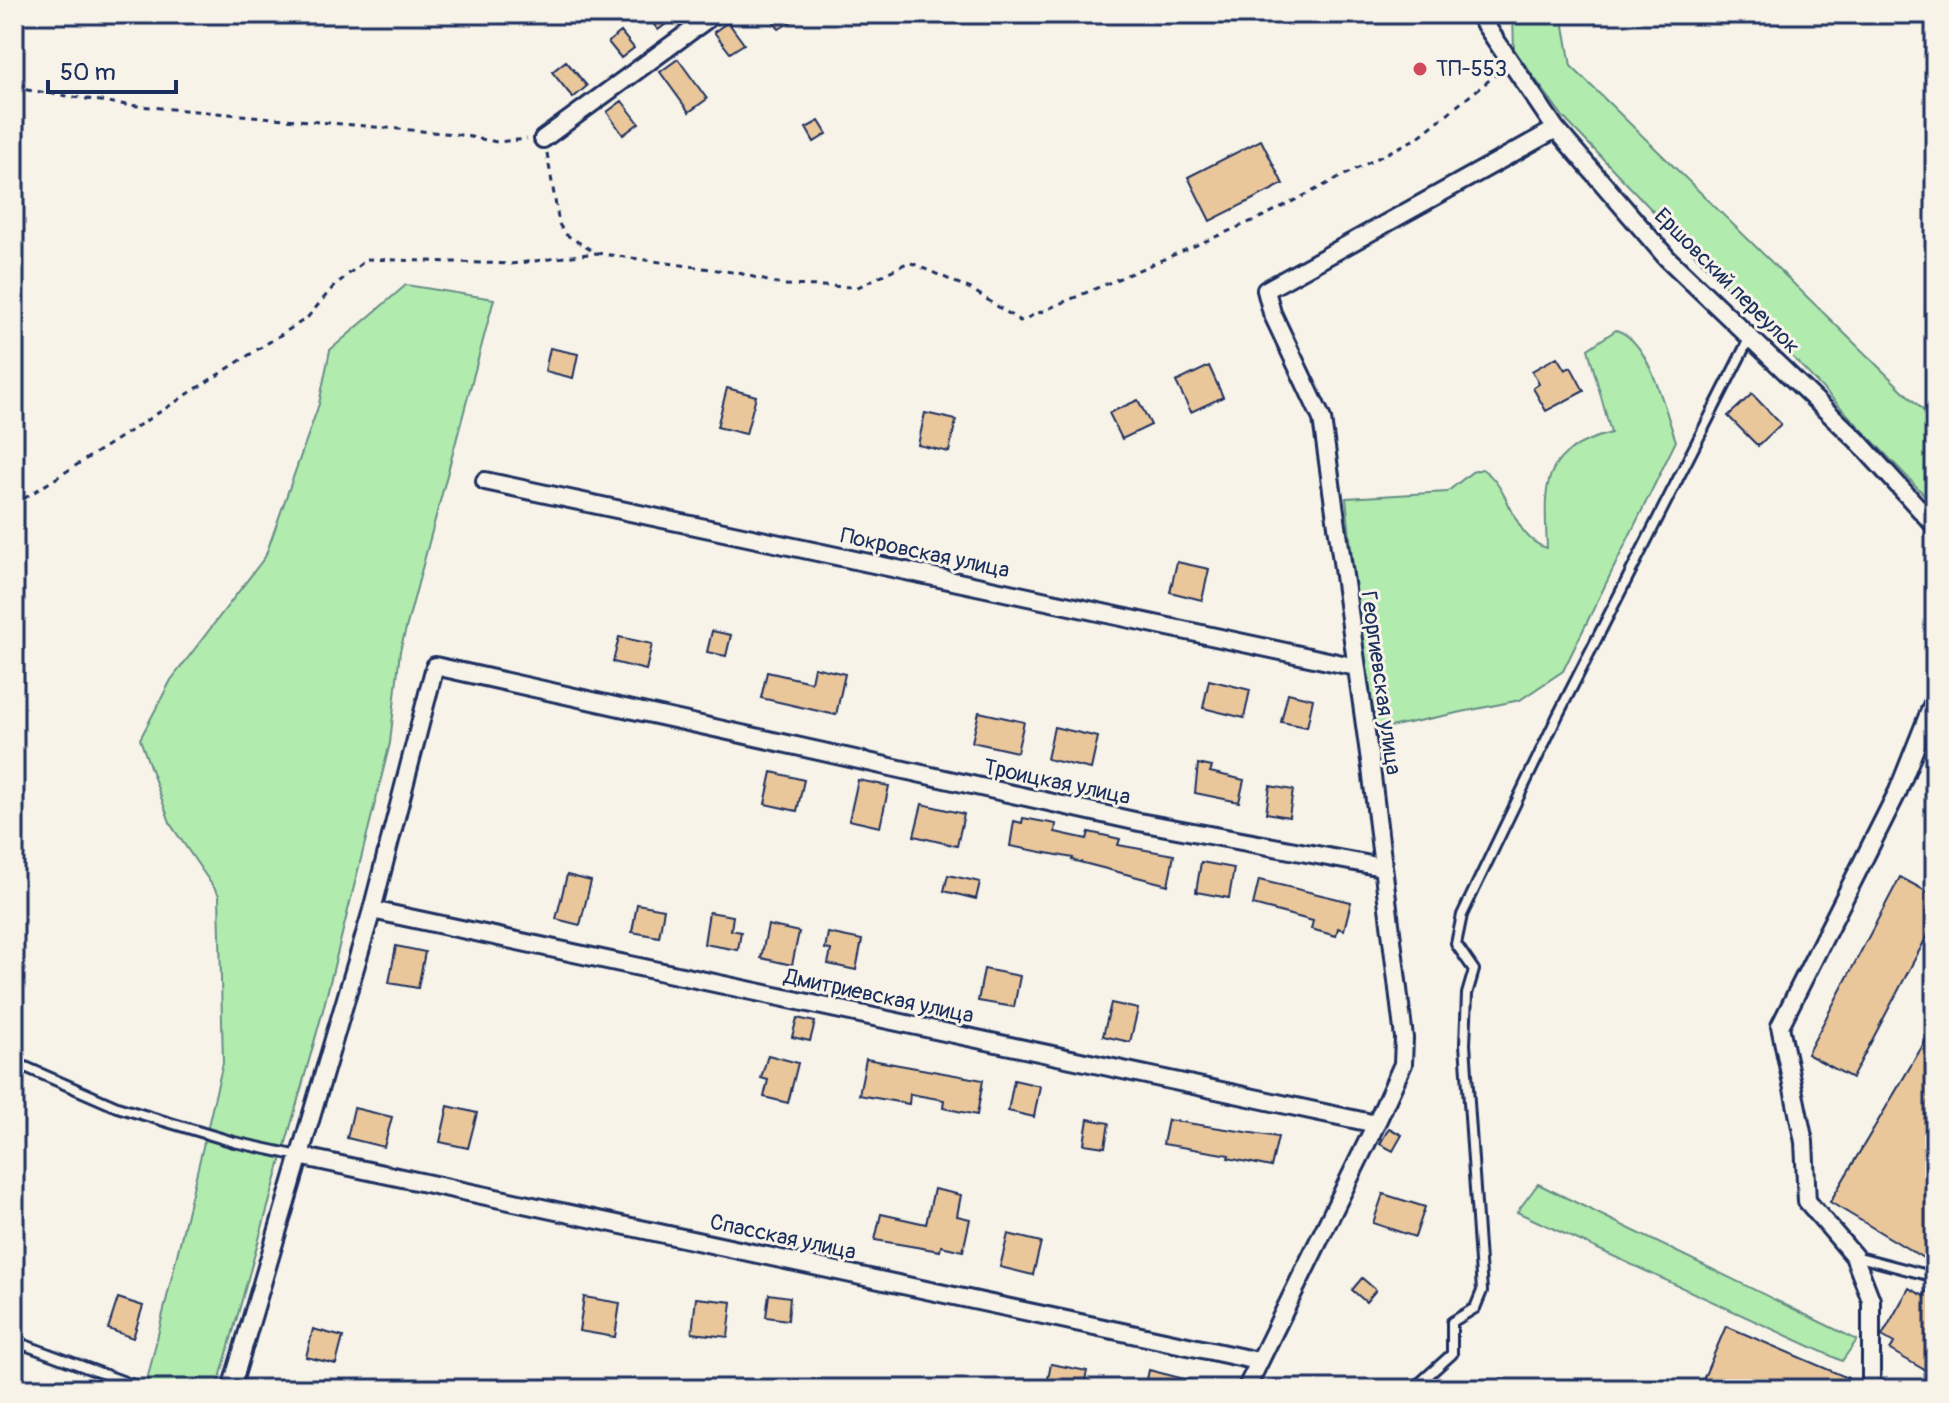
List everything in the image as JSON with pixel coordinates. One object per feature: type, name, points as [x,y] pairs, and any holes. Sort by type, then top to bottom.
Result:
[{"type":"street","points":[[544,139],[714,14]]},
{"type":"street","name":"Ершовский переулок","points":[[1478,14],[1509,64],[1556,129],[1667,258],[1857,440],[1935,526]]},
{"type":"street","name":"Георгиевская улица","points":[[1246,1389],[1376,1124],[1403,1064],[1404,1038],[1322,419],[1272,313],[1266,290],[1556,129]]},
{"type":"street","name":"Покровская улица","points":[[485,481],[1356,667]]},
{"type":"street","name":"Троицкая улица","points":[[372,910],[435,666],[725,733],[1139,822],[1382,867]]},
{"type":"street","points":[[1871,1389],[1871,1300],[1854,1256],[1807,1201],[1804,1142],[1780,1026],[1864,851],[1898,791],[1935,698]]},
{"type":"street","points":[[231,1389],[372,910]]},
{"type":"street","name":"Дмитриевская улица","points":[[372,910],[1376,1124]]},
{"type":"street","name":"Спасская улица","points":[[299,1156],[1258,1361]]},
{"type":"lane","points":[[1413,1389],[1452,1354],[1452,1322],[1475,1308],[1482,1291],[1465,1044],[1467,994],[1474,970],[1456,944],[1462,915],[1558,715],[1750,337]]},
{"type":"lane","points":[[14,1062],[117,1107],[234,1142],[299,1156]]},
{"type":"lane","points":[[1854,1256],[1935,1277]]},
{"type":"lane","points":[[14,1341],[144,1389]]},
{"type":"path","points":[[14,505],[307,318],[334,286],[367,259],[511,264],[596,253],[739,273],[782,285],[816,288],[858,287],[909,262],[971,289],[1020,321],[1264,216],[1417,138],[1509,64]]},
{"type":"path","points":[[14,88],[127,105],[455,134],[497,142],[544,139],[559,224],[565,234],[596,253]]},
{"type":"green space","points":[[1513,14],[1562,14],[1571,66],[1935,422],[1935,506],[1564,118],[1514,50]]},
{"type":"green space","points":[[406,285],[494,299],[400,651],[390,743],[322,1014],[217,1389],[145,1389],[223,1063],[219,895],[171,825],[140,739],[171,680],[265,557],[319,404],[330,350]]},
{"type":"green space","points":[[1616,330],[1628,336],[1647,361],[1676,441],[1563,671],[1520,700],[1370,731],[1346,498],[1447,492],[1472,472],[1482,469],[1500,488],[1526,534],[1535,543],[1547,548],[1546,506],[1551,474],[1571,450],[1611,433],[1588,349]]},
{"type":"green space","points":[[1538,1184],[1857,1340],[1842,1361],[1517,1212]]},
{"type":"building","points":[[646,14],[679,14],[658,30]]},
{"type":"building","points":[[769,14],[804,14],[779,29]]},
{"type":"building","points":[[728,22],[744,44],[730,53],[714,32]]},
{"type":"building","points":[[621,32],[634,48],[621,58],[608,42]]},
{"type":"building","points":[[678,59],[707,99],[689,112],[660,72]]},
{"type":"building","points":[[566,61],[587,86],[573,98],[552,72]]},
{"type":"building","points":[[622,101],[639,123],[623,135],[607,112]]},
{"type":"building","points":[[819,121],[827,134],[814,142],[806,128]]},
{"type":"building","points":[[1261,140],[1283,184],[1210,221],[1188,177]]},
{"type":"building","points":[[550,348],[578,354],[573,378],[545,371]]},
{"type":"building","points":[[1557,357],[1565,370],[1571,367],[1584,391],[1546,411],[1533,388],[1539,384],[1532,371]]},
{"type":"building","points":[[1209,366],[1223,397],[1191,412],[1176,382]]},
{"type":"building","points":[[727,388],[756,396],[746,434],[717,427]]},
{"type":"building","points":[[1752,394],[1781,424],[1758,446],[1728,416]]},
{"type":"building","points":[[1138,400],[1151,425],[1122,439],[1109,413]]},
{"type":"building","points":[[925,413],[956,420],[949,452],[918,445]]},
{"type":"building","points":[[1177,562],[1209,569],[1202,600],[1170,592]]},
{"type":"building","points":[[712,631],[731,635],[726,656],[707,652]]},
{"type":"building","points":[[619,637],[652,644],[646,670],[613,662]]},
{"type":"building","points":[[814,667],[845,674],[836,715],[761,698],[767,672],[811,682]]},
{"type":"building","points":[[1209,680],[1250,690],[1244,718],[1203,708]]},
{"type":"building","points":[[1288,693],[1313,699],[1307,727],[1281,722]]},
{"type":"building","points":[[979,712],[1024,722],[1017,752],[972,742]]},
{"type":"building","points":[[1054,727],[1098,737],[1091,769],[1047,759]]},
{"type":"building","points":[[1198,764],[1212,767],[1210,772],[1244,780],[1239,802],[1195,793]]},
{"type":"building","points":[[772,772],[804,780],[797,811],[765,804]]},
{"type":"building","points":[[858,780],[889,786],[880,827],[849,820]]},
{"type":"building","points":[[1270,786],[1293,790],[1289,817],[1266,813]]},
{"type":"building","points":[[922,804],[964,814],[957,846],[914,836]]},
{"type":"building","points":[[1023,818],[1056,824],[1055,832],[1087,839],[1089,832],[1120,839],[1118,845],[1174,855],[1168,885],[1073,858],[1010,846],[1014,821],[1022,823]]},
{"type":"building","points":[[1201,862],[1234,868],[1229,898],[1196,892]]},
{"type":"building","points":[[567,875],[591,881],[580,925],[556,919]]},
{"type":"building","points":[[948,875],[980,882],[976,899],[944,891]]},
{"type":"building","points":[[1900,877],[1935,896],[1935,921],[1852,1078],[1807,1054]]},
{"type":"building","points":[[1259,880],[1351,902],[1344,930],[1338,928],[1336,936],[1311,929],[1313,921],[1253,905]]},
{"type":"building","points":[[637,904],[664,909],[659,937],[632,932]]},
{"type":"building","points":[[709,912],[733,916],[731,930],[741,932],[738,950],[704,944]]},
{"type":"building","points":[[768,925],[799,932],[792,965],[761,958]]},
{"type":"building","points":[[828,933],[862,940],[856,970],[828,964],[831,950],[825,949]]},
{"type":"building","points":[[396,946],[425,952],[418,988],[389,983]]},
{"type":"building","points":[[984,969],[1020,976],[1014,1007],[978,1001]]},
{"type":"building","points":[[1111,1003],[1138,1009],[1130,1042],[1103,1036]]},
{"type":"building","points":[[797,1018],[815,1022],[810,1041],[792,1037]]},
{"type":"building","points":[[1935,1025],[1935,1265],[1830,1202]]},
{"type":"building","points":[[768,1055],[798,1063],[788,1103],[764,1097],[768,1080],[761,1078]]},
{"type":"building","points":[[866,1059],[983,1080],[977,1115],[943,1108],[944,1100],[910,1094],[909,1104],[859,1095]]},
{"type":"building","points":[[1014,1080],[1040,1086],[1034,1117],[1008,1111]]},
{"type":"building","points":[[448,1106],[477,1113],[468,1148],[440,1142]]},
{"type":"building","points":[[354,1108],[392,1117],[384,1147],[347,1138]]},
{"type":"building","points":[[1088,1119],[1109,1123],[1105,1147],[1084,1144]]},
{"type":"building","points":[[1168,1120],[1278,1137],[1271,1167],[1228,1158],[1229,1155],[1163,1144]]},
{"type":"building","points":[[1389,1128],[1402,1135],[1393,1151],[1380,1144]]},
{"type":"building","points":[[934,1189],[961,1195],[957,1216],[970,1219],[963,1251],[941,1246],[940,1251],[875,1240],[881,1214],[926,1224]]},
{"type":"building","points":[[1383,1194],[1425,1207],[1415,1237],[1373,1223]]},
{"type":"building","points":[[1008,1234],[1041,1242],[1033,1275],[1000,1267]]},
{"type":"building","points":[[1362,1278],[1376,1290],[1366,1302],[1352,1290]]},
{"type":"building","points":[[1931,1283],[1935,1284],[1935,1376],[1890,1350],[1894,1343],[1882,1336],[1909,1288],[1924,1296]]},
{"type":"building","points":[[769,1294],[790,1297],[788,1320],[766,1317]]},
{"type":"building","points":[[584,1297],[620,1303],[615,1337],[579,1331]]},
{"type":"building","points":[[118,1298],[143,1306],[133,1338],[108,1329]]},
{"type":"building","points":[[696,1298],[732,1302],[728,1337],[692,1333]]},
{"type":"building","points":[[1726,1326],[1848,1378],[1843,1389],[1699,1389]]},
{"type":"building","points":[[313,1329],[343,1337],[336,1364],[306,1357]]},
{"type":"building","points":[[1051,1364],[1087,1371],[1083,1389],[1046,1389]]},
{"type":"building","points":[[1149,1370],[1204,1384],[1204,1389],[1145,1389]]},
{"type":"place","name":"ТП-553","points":[[1420,69]]}]
